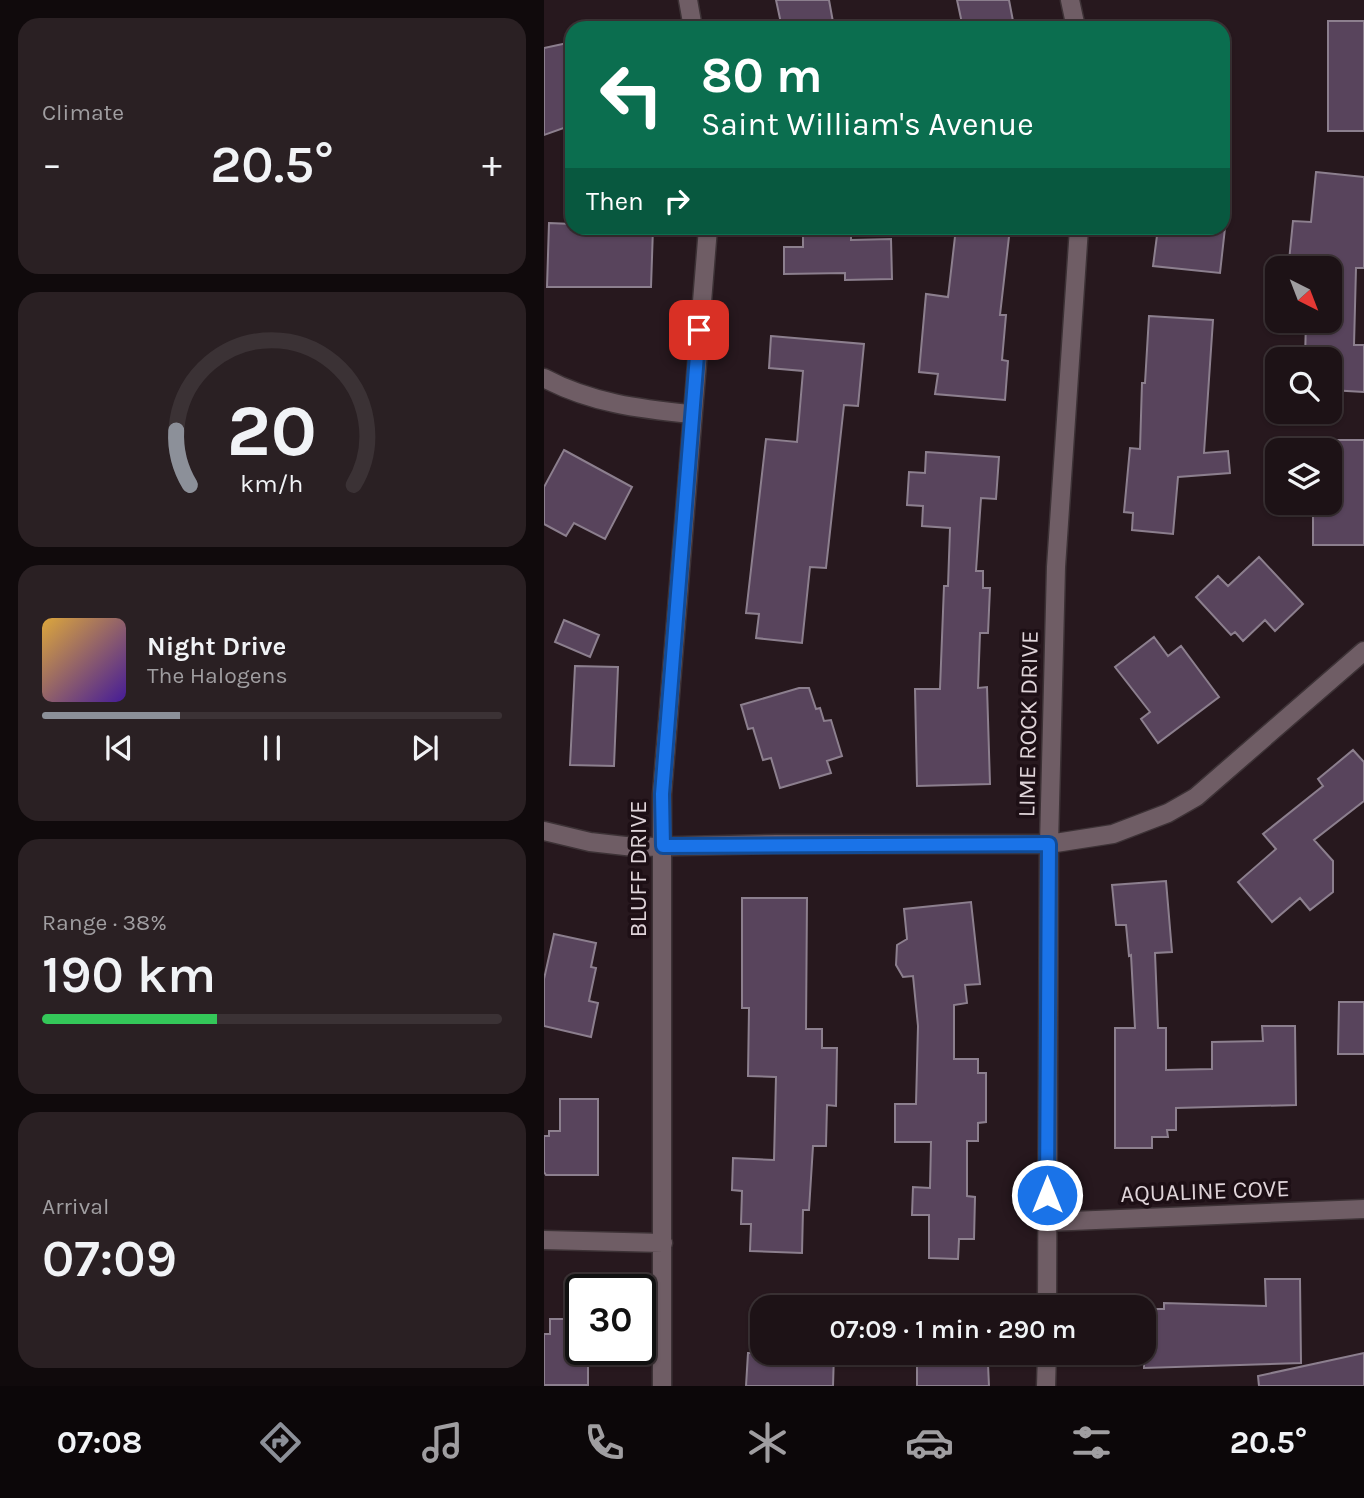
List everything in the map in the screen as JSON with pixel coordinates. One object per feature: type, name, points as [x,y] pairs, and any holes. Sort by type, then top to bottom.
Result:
[{"type":"street","points":[[688,0],[692,21]]},
{"type":"street","points":[[1070,0],[1074,21]]},
{"type":"street","name":"BLUFF DRIVE","points":[[662,1386],[662,794],[707,235]]},
{"type":"street","name":"LIME ROCK DRIVE","points":[[1047,1295],[1049,844],[1056,567],[1079,235]]},
{"type":"street","points":[[544,378],[592,398],[635,409],[691,414]]},
{"type":"street","points":[[544,831],[590,842],[634,847],[1049,844],[1113,834],[1168,813],[1196,797],[1364,651]]},
{"type":"street","name":"AQUALINE COVE","points":[[1047,1222],[1364,1209]]},
{"type":"street","points":[[544,1240],[662,1243]]},
{"type":"street","points":[[1046,1386],[1047,1365]]},
{"type":"building","points":[[776,0],[829,0],[833,21],[780,21]]},
{"type":"building","points":[[957,0],[1009,0],[1013,21],[962,21]]},
{"type":"building","points":[[1328,21],[1364,21],[1364,131],[1328,131]]},
{"type":"building","points":[[565,44],[565,128],[544,135],[544,48]]},
{"type":"building","points":[[1316,172],[1364,177],[1364,268],[1356,268],[1354,345],[1364,345],[1364,392],[1342,391],[1342,347],[1305,347],[1306,333],[1342,333],[1342,256],[1290,256],[1293,221],[1311,222]]},
{"type":"building","points":[[549,223],[565,224],[565,235],[653,235],[651,287],[547,287]]},
{"type":"building","points":[[803,235],[851,235],[851,240],[891,239],[892,279],[845,280],[845,273],[784,274],[784,247],[803,247]]},
{"type":"building","points":[[955,235],[1009,235],[1000,315],[1006,315],[1002,360],[1008,361],[1005,400],[935,394],[938,374],[919,372],[926,294],[948,297]]},
{"type":"building","points":[[1157,235],[1224,235],[1220,273],[1153,266]]},
{"type":"building","points":[[1149,316],[1213,320],[1204,453],[1228,451],[1230,473],[1178,477],[1173,534],[1132,530],[1133,513],[1124,512],[1130,448],[1140,449],[1142,383],[1145,383]]},
{"type":"building","points":[[771,336],[864,344],[858,406],[844,405],[826,568],[810,567],[802,643],[756,638],[759,614],[746,613],[766,439],[797,442],[803,371],[769,368]]},
{"type":"building","points":[[1342,440],[1364,440],[1364,545],[1313,545],[1313,515],[1342,515]]},
{"type":"building","points":[[564,450],[632,487],[605,539],[574,523],[566,536],[544,524],[544,487]]},
{"type":"building","points":[[926,452],[999,457],[996,499],[981,498],[976,571],[983,571],[983,588],[990,588],[988,633],[980,633],[978,688],[987,687],[990,784],[917,786],[915,689],[940,689],[944,586],[948,586],[950,528],[922,526],[923,506],[907,505],[909,472],[925,473]]},
{"type":"building","points":[[1259,557],[1303,604],[1275,631],[1265,620],[1243,641],[1235,632],[1231,635],[1196,597],[1218,576],[1228,586]]},
{"type":"building","points":[[564,620],[599,635],[590,657],[555,642]]},
{"type":"building","points":[[1154,637],[1168,656],[1181,646],[1219,697],[1158,743],[1141,719],[1150,712],[1115,667]]},
{"type":"building","points":[[575,666],[618,667],[614,766],[570,765]]},
{"type":"building","points":[[799,688],[809,688],[816,709],[820,708],[824,721],[831,720],[842,756],[827,761],[831,773],[780,788],[771,758],[763,760],[753,728],[748,729],[741,705]]},
{"type":"building","points":[[1353,750],[1364,762],[1364,801],[1314,840],[1333,861],[1333,892],[1310,910],[1300,898],[1272,922],[1238,882],[1276,849],[1263,834],[1323,786],[1318,779]]},
{"type":"building","points":[[1166,881],[1172,952],[1155,953],[1158,1028],[1166,1028],[1166,1070],[1212,1069],[1212,1042],[1263,1041],[1262,1026],[1295,1026],[1296,1105],[1176,1108],[1176,1130],[1167,1130],[1168,1137],[1152,1137],[1152,1148],[1115,1148],[1115,1028],[1135,1028],[1131,955],[1129,956],[1126,925],[1116,925],[1112,885]]},
{"type":"building","points":[[742,898],[807,898],[806,1029],[822,1029],[822,1048],[837,1048],[836,1106],[827,1105],[826,1146],[813,1146],[809,1210],[803,1210],[802,1253],[750,1251],[751,1224],[741,1224],[742,1191],[732,1190],[733,1158],[774,1160],[776,1077],[748,1076],[749,1008],[742,1008]]},
{"type":"building","points":[[971,902],[980,984],[965,985],[967,1003],[954,1005],[954,1059],[978,1059],[978,1073],[986,1073],[986,1122],[978,1123],[978,1141],[967,1141],[967,1196],[975,1197],[974,1239],[959,1239],[958,1259],[929,1258],[929,1215],[912,1215],[913,1187],[930,1188],[931,1142],[895,1142],[895,1104],[916,1104],[918,1026],[913,976],[903,977],[896,965],[897,945],[907,939],[904,909]]},
{"type":"building","points":[[554,934],[596,943],[591,967],[596,968],[589,1001],[598,1003],[591,1037],[544,1026],[544,979]]},
{"type":"building","points":[[1339,1002],[1364,1002],[1364,1054],[1338,1054]]},
{"type":"building","points":[[560,1099],[598,1099],[598,1175],[546,1175],[544,1172],[544,1136],[549,1136],[549,1131],[560,1131]]},
{"type":"building","points":[[1265,1279],[1300,1279],[1301,1363],[1144,1368],[1144,1365],[1156,1365],[1156,1309],[1164,1309],[1164,1303],[1266,1306]]},
{"type":"building","points":[[550,1319],[565,1319],[565,1365],[588,1365],[588,1385],[544,1385],[544,1334],[550,1334]]},
{"type":"building","points":[[748,1353],[750,1365],[834,1365],[833,1386],[746,1386]]},
{"type":"building","points":[[1364,1353],[1364,1386],[1259,1386],[1258,1376]]},
{"type":"building","points":[[917,1365],[988,1365],[989,1386],[917,1386]]},
{"type":"route","points":[[699,330],[662,794],[663,846],[1049,844],[1047,1195]]}]
